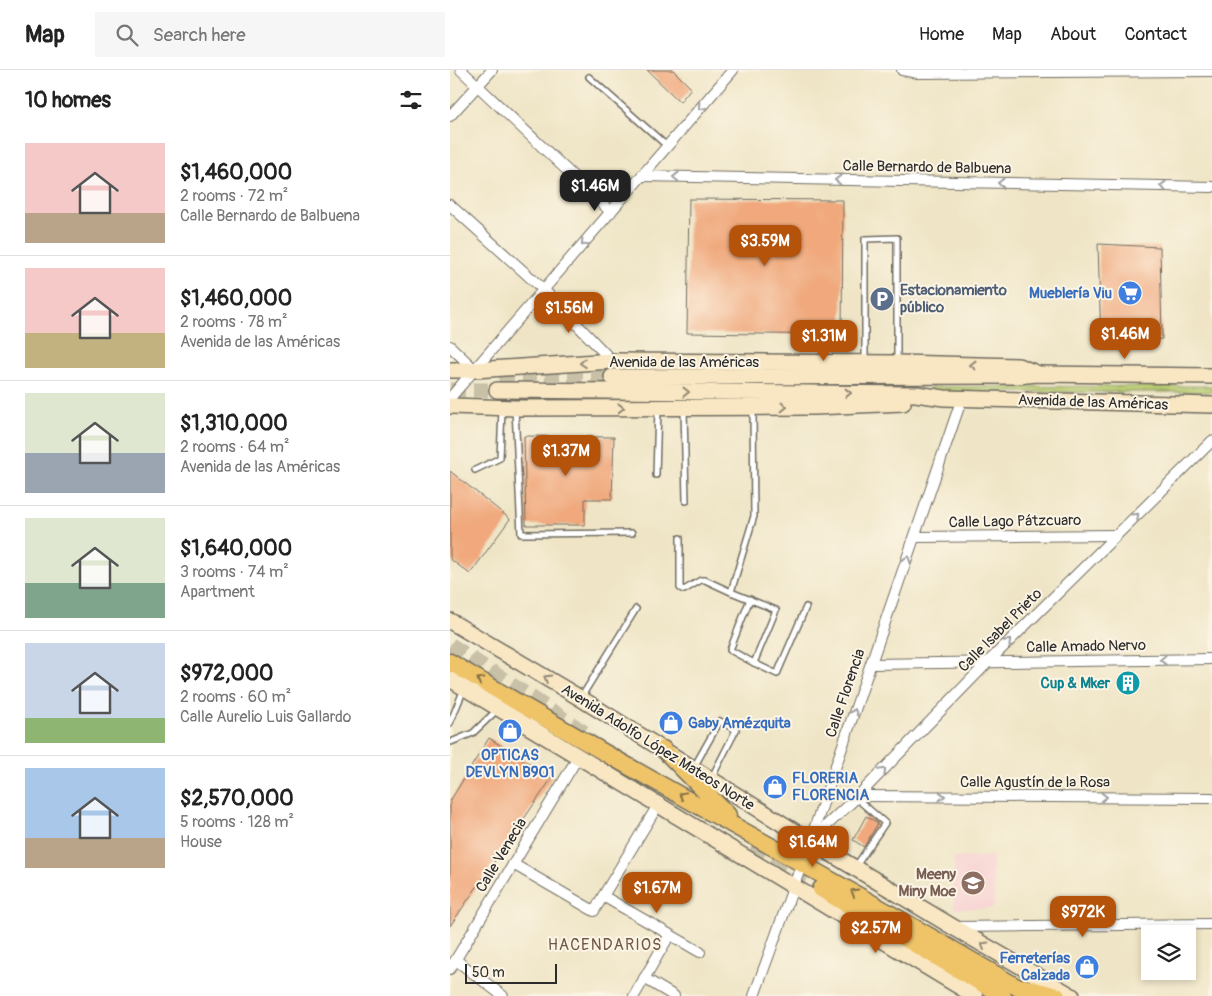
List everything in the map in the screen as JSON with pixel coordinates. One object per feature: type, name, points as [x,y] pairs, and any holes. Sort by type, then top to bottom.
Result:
[{"type":"main road","name":"Avenida de las Américas","points":[[450,370],[612,361],[897,363],[1018,366],[1037,374]]},
{"type":"main road","name":"Avenida de las Américas","points":[[612,377],[1017,376],[1037,374],[1212,376]]},
{"type":"main road","name":"Avenida de las Américas","points":[[497,390],[916,394],[944,398]]},
{"type":"main road","name":"Avenida de las Américas","points":[[450,406],[815,407],[907,403],[944,398],[1212,405]]},
{"type":"main road","name":"Avenida Adolfo López Mateos Norte","points":[[450,621],[580,698],[854,868],[1072,996]]},
{"type":"main road","name":"Avenida Adolfo López Mateos Norte","points":[[450,662],[528,709],[802,862],[1009,990]]},
{"type":"main road","points":[[450,679],[972,995]]},
{"type":"main road","points":[[663,749],[740,828]]},
{"type":"main road","name":"Avenida Adolfo López Mateos Norte","points":[[821,889],[1009,990],[1032,996]]},
{"type":"main road","points":[[1009,990],[1057,996]]},
{"type":"street","points":[[461,70],[611,212]]},
{"type":"street","points":[[450,116],[492,70]]},
{"type":"street","points":[[450,398],[733,70]]},
{"type":"street","points":[[902,70],[918,73],[1212,71]]},
{"type":"street","name":"Calle Bernardo de Balbuena","points":[[642,176],[1212,187]]},
{"type":"street","points":[[450,205],[544,290],[612,361]]},
{"type":"street","points":[[450,346],[475,370]]},
{"type":"street","name":"Calle Florencia","points":[[754,996],[792,886],[810,841],[962,398]]},
{"type":"street","name":"Calle Isabel Prieto","points":[[810,841],[857,797],[988,662],[1212,441]]},
{"type":"street","name":"Calle Lago Pátzcuaro","points":[[915,538],[1116,536]]},
{"type":"street","name":"Calle Amado Nervo","points":[[871,664],[1212,659]]},
{"type":"street","name":"Calle Venecia","points":[[453,965],[578,757]]},
{"type":"street","name":"Calle Agustín de la Rosa","points":[[857,797],[1212,798]]},
{"type":"street","points":[[513,864],[594,911],[658,805]]},
{"type":"street","points":[[603,896],[669,936],[700,952]]},
{"type":"street","points":[[953,927],[1212,924]]},
{"type":"street","points":[[634,996],[669,936]]},
{"type":"street","points":[[453,965],[504,996]]},
{"type":"street","points":[[644,978],[674,996]]},
{"type":"lane","points":[[589,77],[667,146]]},
{"type":"lane","points":[[865,363],[865,239],[897,238],[897,363]]},
{"type":"lane","points":[[475,470],[500,458],[509,407]]},
{"type":"lane","points":[[509,407],[521,534],[632,534]]},
{"type":"lane","points":[[684,407],[686,501]]},
{"type":"lane","points":[[731,592],[754,516],[753,407]]},
{"type":"lane","points":[[656,475],[658,408]]},
{"type":"lane","points":[[680,538],[680,588],[684,590],[705,580],[776,610],[754,663]]},
{"type":"lane","points":[[750,599],[730,650],[777,674],[806,607]]},
{"type":"lane","points":[[580,698],[636,609]]},
{"type":"lane","points":[[450,723],[464,688]]},
{"type":"lane","points":[[450,741],[473,733],[499,709]]},
{"type":"lane","points":[[694,768],[720,721],[736,730],[710,779]]},
{"type":"lane","points":[[854,868],[885,823],[857,797]]},
{"type":"shaded area","name":"Meeny Miny Moe","points":[[992,856],[994,908],[954,909],[954,858]]},
{"type":"green space","points":[[1212,386],[1212,392],[930,392],[929,390],[930,387]]},
{"type":"building","points":[[647,70],[673,70],[691,88],[680,102]]},
{"type":"building","points":[[689,199],[843,200],[842,335],[687,333]]},
{"type":"building","name":"Mueblería Viu","points":[[1098,244],[1160,247],[1162,339],[1101,343]]},
{"type":"building","points":[[524,436],[614,437],[612,499],[585,499],[585,525],[526,525]]},
{"type":"building","points":[[450,471],[510,519],[470,574],[450,559]]},
{"type":"building","points":[[489,738],[552,778],[450,926],[450,801]]},
{"type":"building","points":[[866,816],[878,823],[864,847],[853,840]]},
{"type":"tunnel","points":[[499,374],[612,377]]},
{"type":"tunnel","points":[[450,390],[497,390]]},
{"type":"tunnel","points":[[450,645],[586,734]]},
{"type":"tunnel","points":[[753,844],[821,889]]},
{"type":"place","name":"Mueblería Viu","points":[[1130,293]]},
{"type":"place","name":"Estacionamiento público","points":[[882,299]]},
{"type":"place","name":"Cup & Mker","points":[[1128,683]]},
{"type":"place","name":"Gaby Amézquita","points":[[671,723]]},
{"type":"place","name":"OPTICAS DEVLYN B901","points":[[510,731]]},
{"type":"place","name":"FLORERIA FLORENCIA","points":[[775,787]]},
{"type":"place","name":"Meeny Miny Moe","points":[[973,883]]},
{"type":"place","name":"Ferreterías Calzada","points":[[1087,967]]},
{"type":"district","name":"HACENDARIOS","points":[[605,944]]}]
